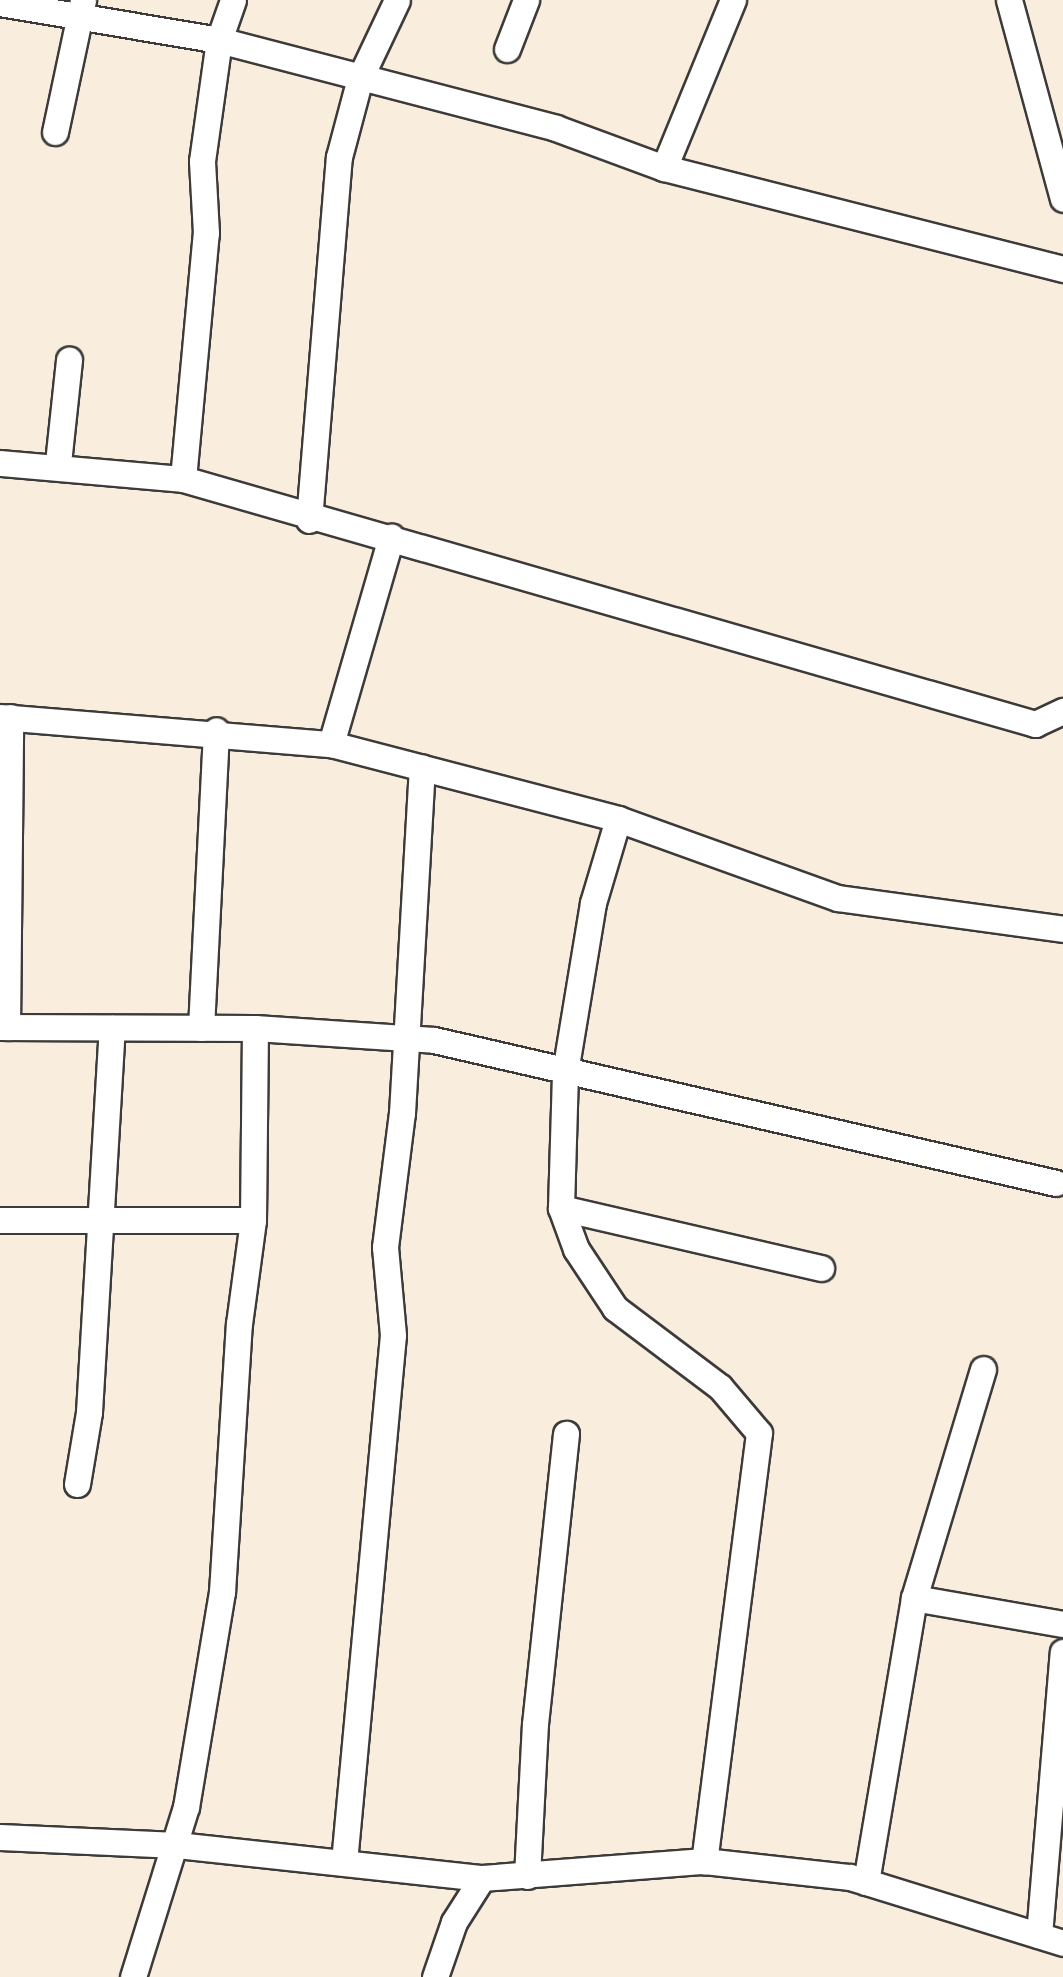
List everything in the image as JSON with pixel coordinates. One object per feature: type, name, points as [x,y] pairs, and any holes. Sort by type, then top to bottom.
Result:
[{"type":"street","points":[[184,479],[206,233],[202,161],[220,40],[233,0]]},
{"type":"street","points":[[310,520],[339,157],[360,78],[397,0]]},
{"type":"street","points":[[508,49],[526,0]]},
{"type":"street","points":[[664,168],[733,0]]},
{"type":"street","points":[[1009,0],[1063,199]]},
{"type":"street","points":[[0,3],[80,7],[220,40],[556,128],[664,168],[1063,269]]},
{"type":"street","points":[[55,132],[80,7]]},
{"type":"street","points":[[58,463],[68,360]]},
{"type":"street","points":[[0,462],[58,463],[184,479],[310,520],[390,538],[1034,724],[1063,711]]},
{"type":"street","points":[[331,744],[390,538]]},
{"type":"street","points":[[1056,1183],[402,1038],[254,1028],[3,1027],[5,717],[216,730],[331,744],[618,820],[838,898],[1063,930]]},
{"type":"street","points":[[201,1028],[216,730]]},
{"type":"street","points":[[344,1862],[393,1334],[385,1248],[402,1114],[402,1038],[422,768]]},
{"type":"street","points":[[618,820],[592,903],[564,1072],[561,1208],[576,1249],[615,1308],[720,1388],[759,1433],[704,1861]]},
{"type":"street","points":[[77,1484],[90,1412],[97,1216],[112,1028]]},
{"type":"street","points":[[133,1977],[176,1845],[222,1592],[239,1324],[253,1220],[254,1028]]},
{"type":"street","points":[[561,1208],[821,1268]]},
{"type":"street","points":[[0,1220],[97,1216],[253,1220]]},
{"type":"street","points":[[866,1882],[914,1598],[983,1369]]},
{"type":"street","points":[[527,1876],[535,1724],[566,1434]]},
{"type":"street","points":[[914,1598],[1063,1624]]},
{"type":"street","points":[[0,1837],[176,1845],[482,1878],[704,1861],[866,1882],[1051,1939],[1063,1652]]},
{"type":"street","points":[[435,1977],[454,1922],[482,1878]]}]
